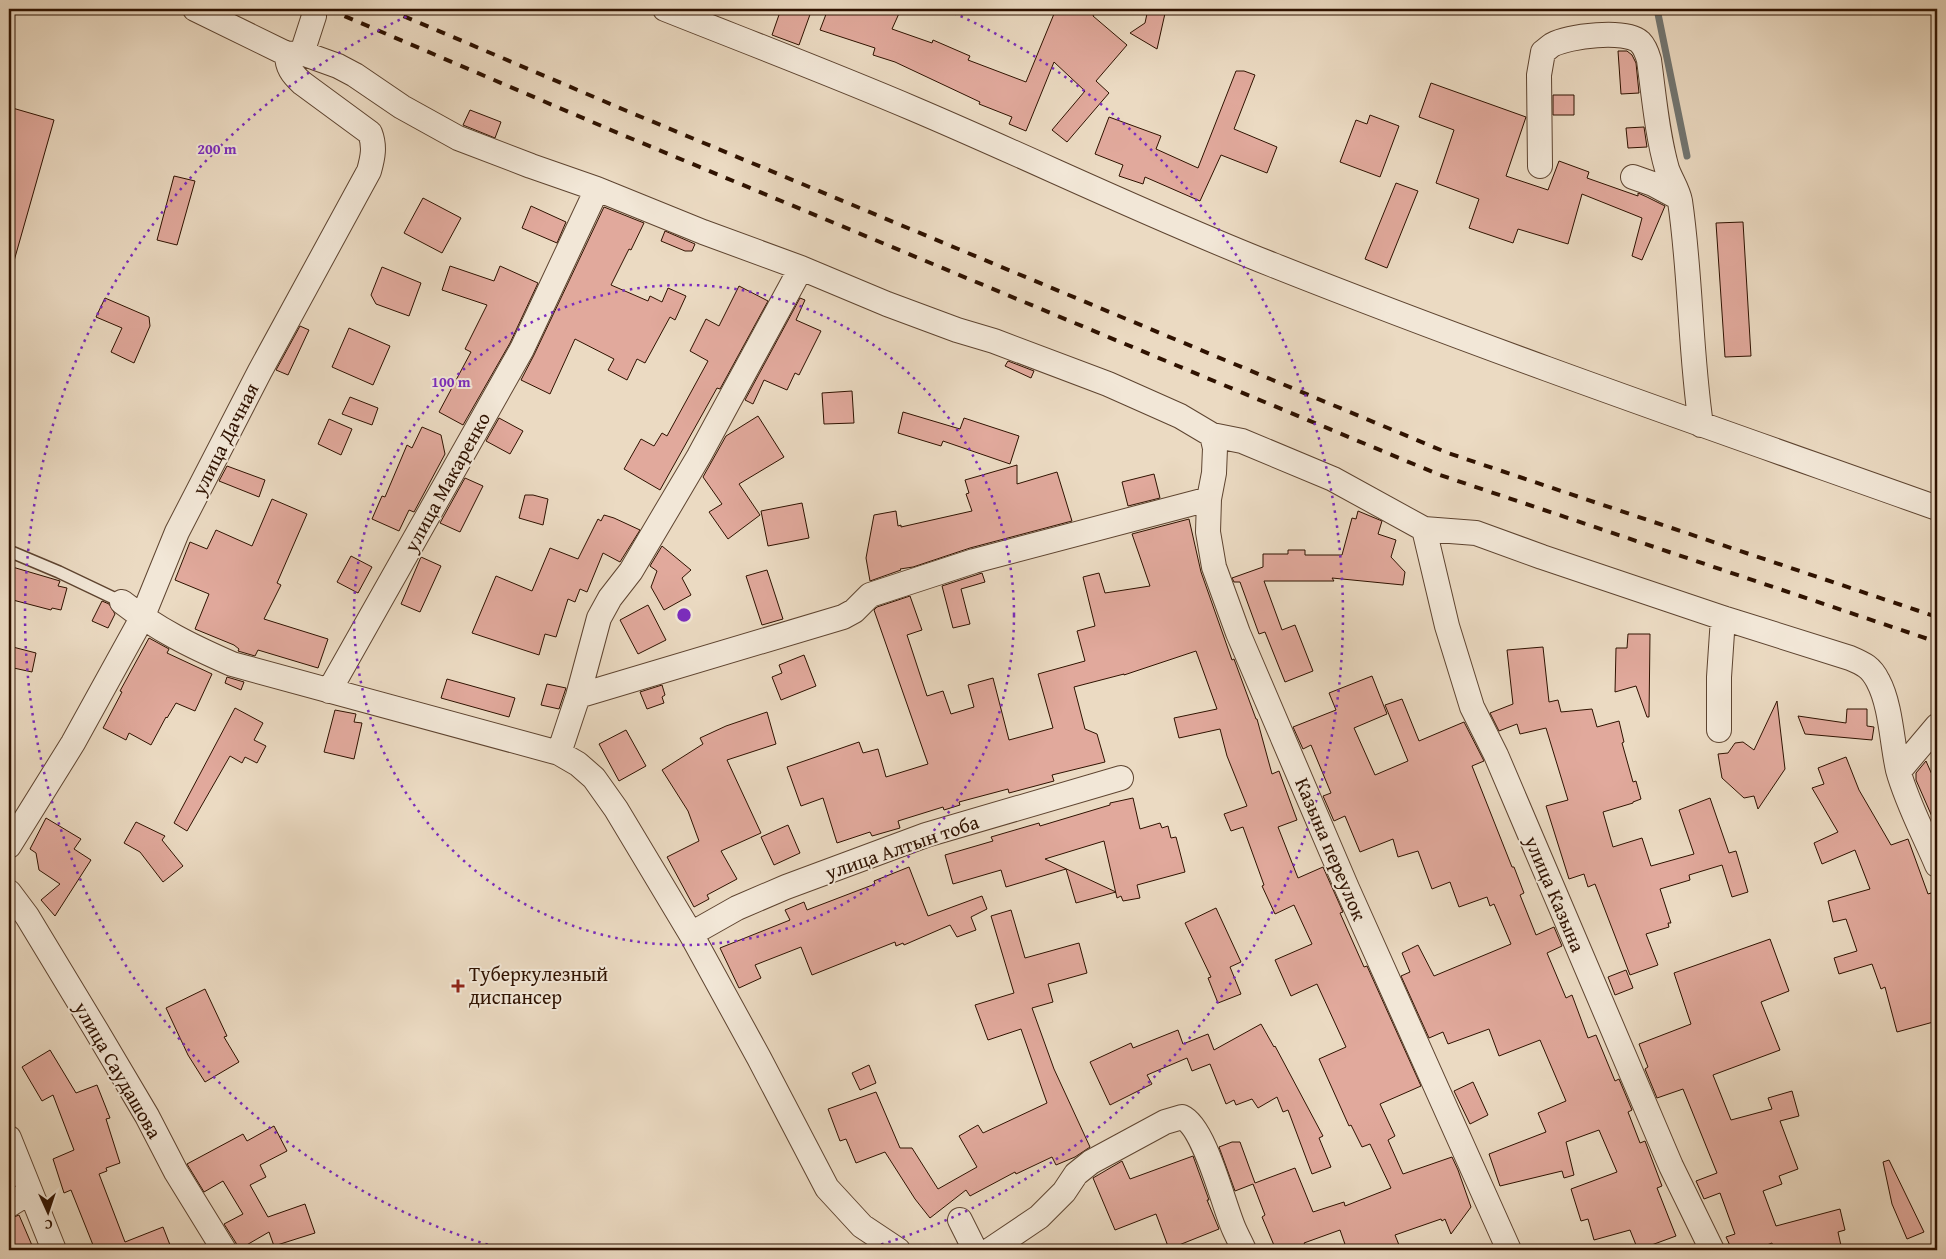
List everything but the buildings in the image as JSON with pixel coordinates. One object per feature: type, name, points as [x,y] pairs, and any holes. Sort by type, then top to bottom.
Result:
[{"type":"street","points":[[195,9],[294,53],[321,58],[355,75],[402,107],[458,138],[597,189],[922,317],[994,341],[1108,384],[1180,416],[1212,435],[1242,441],[1333,479],[1424,529],[1476,533],[1723,618],[1850,658],[1868,666],[1879,682],[1899,771],[1908,800],[1937,865]]},
{"type":"street","points":[[665,9],[914,108],[1111,197],[1269,264],[1477,344],[1937,508]]},
{"type":"street","points":[[294,53],[314,16]]},
{"type":"street","points":[[1540,166],[1539,75],[1543,52],[1553,45],[1597,34],[1627,36],[1639,42],[1646,50],[1663,152],[1668,170],[1680,198],[1690,279],[1697,397],[1701,425]]},
{"type":"street","name":"улица Дачная","points":[[9,846],[73,742],[142,618],[177,532],[260,371],[356,196],[372,162],[373,142],[370,133],[302,83],[293,74],[287,64],[294,53]]},
{"type":"street","points":[[1633,177],[1653,184],[1680,198]]},
{"type":"street","name":"улица Макаренко","points":[[330,690],[522,349],[597,189]]},
{"type":"street","points":[[559,753],[578,696],[599,618],[610,598],[631,571],[699,456],[801,268]]},
{"type":"street","name":"Казына переулок","points":[[1212,435],[1215,448],[1214,473],[1209,499],[1208,532],[1214,568],[1238,633],[1347,888],[1509,1250]]},
{"type":"street","points":[[578,696],[843,617],[854,611],[870,596],[974,561],[1209,499]]},
{"type":"street","name":"улица Казына","points":[[1424,529],[1447,626],[1472,707],[1496,755],[1671,1166],[1712,1250]]},
{"type":"street","points":[[122,602],[142,618],[184,643],[232,664],[559,753],[578,764],[594,778],[616,809],[691,934],[760,1058],[827,1188],[862,1226],[898,1250]]},
{"type":"street","points":[[1719,730],[1723,618]]},
{"type":"street","points":[[1899,771],[1937,726]]},
{"type":"street","name":"улица Алтын тоба","points":[[691,934],[737,908],[926,835],[1121,778]]},
{"type":"street","name":"улица Саудашова","points":[[9,892],[27,916],[148,1116],[176,1172],[224,1250]]},
{"type":"street","points":[[990,1250],[1039,1217],[1064,1192],[1076,1174],[1091,1162],[1164,1122],[1182,1117],[1187,1119],[1201,1142],[1234,1229],[1244,1250]]},
{"type":"street","points":[[9,1138],[54,1250]]},
{"type":"street","points":[[9,1205],[30,1192]]},
{"type":"street","points":[[960,1220],[975,1250]]},
{"type":"lane","points":[[9,551],[122,602]]},
{"type":"waterway","points":[[1657,9],[1687,156]]},
{"type":"railway","points":[[328,9],[618,133],[1440,475],[1937,642]]},
{"type":"railway","points":[[387,9],[1448,453],[1937,617]]},
{"type":"place","name":"Туберкулезный диспансер","points":[[458,986]]}]
